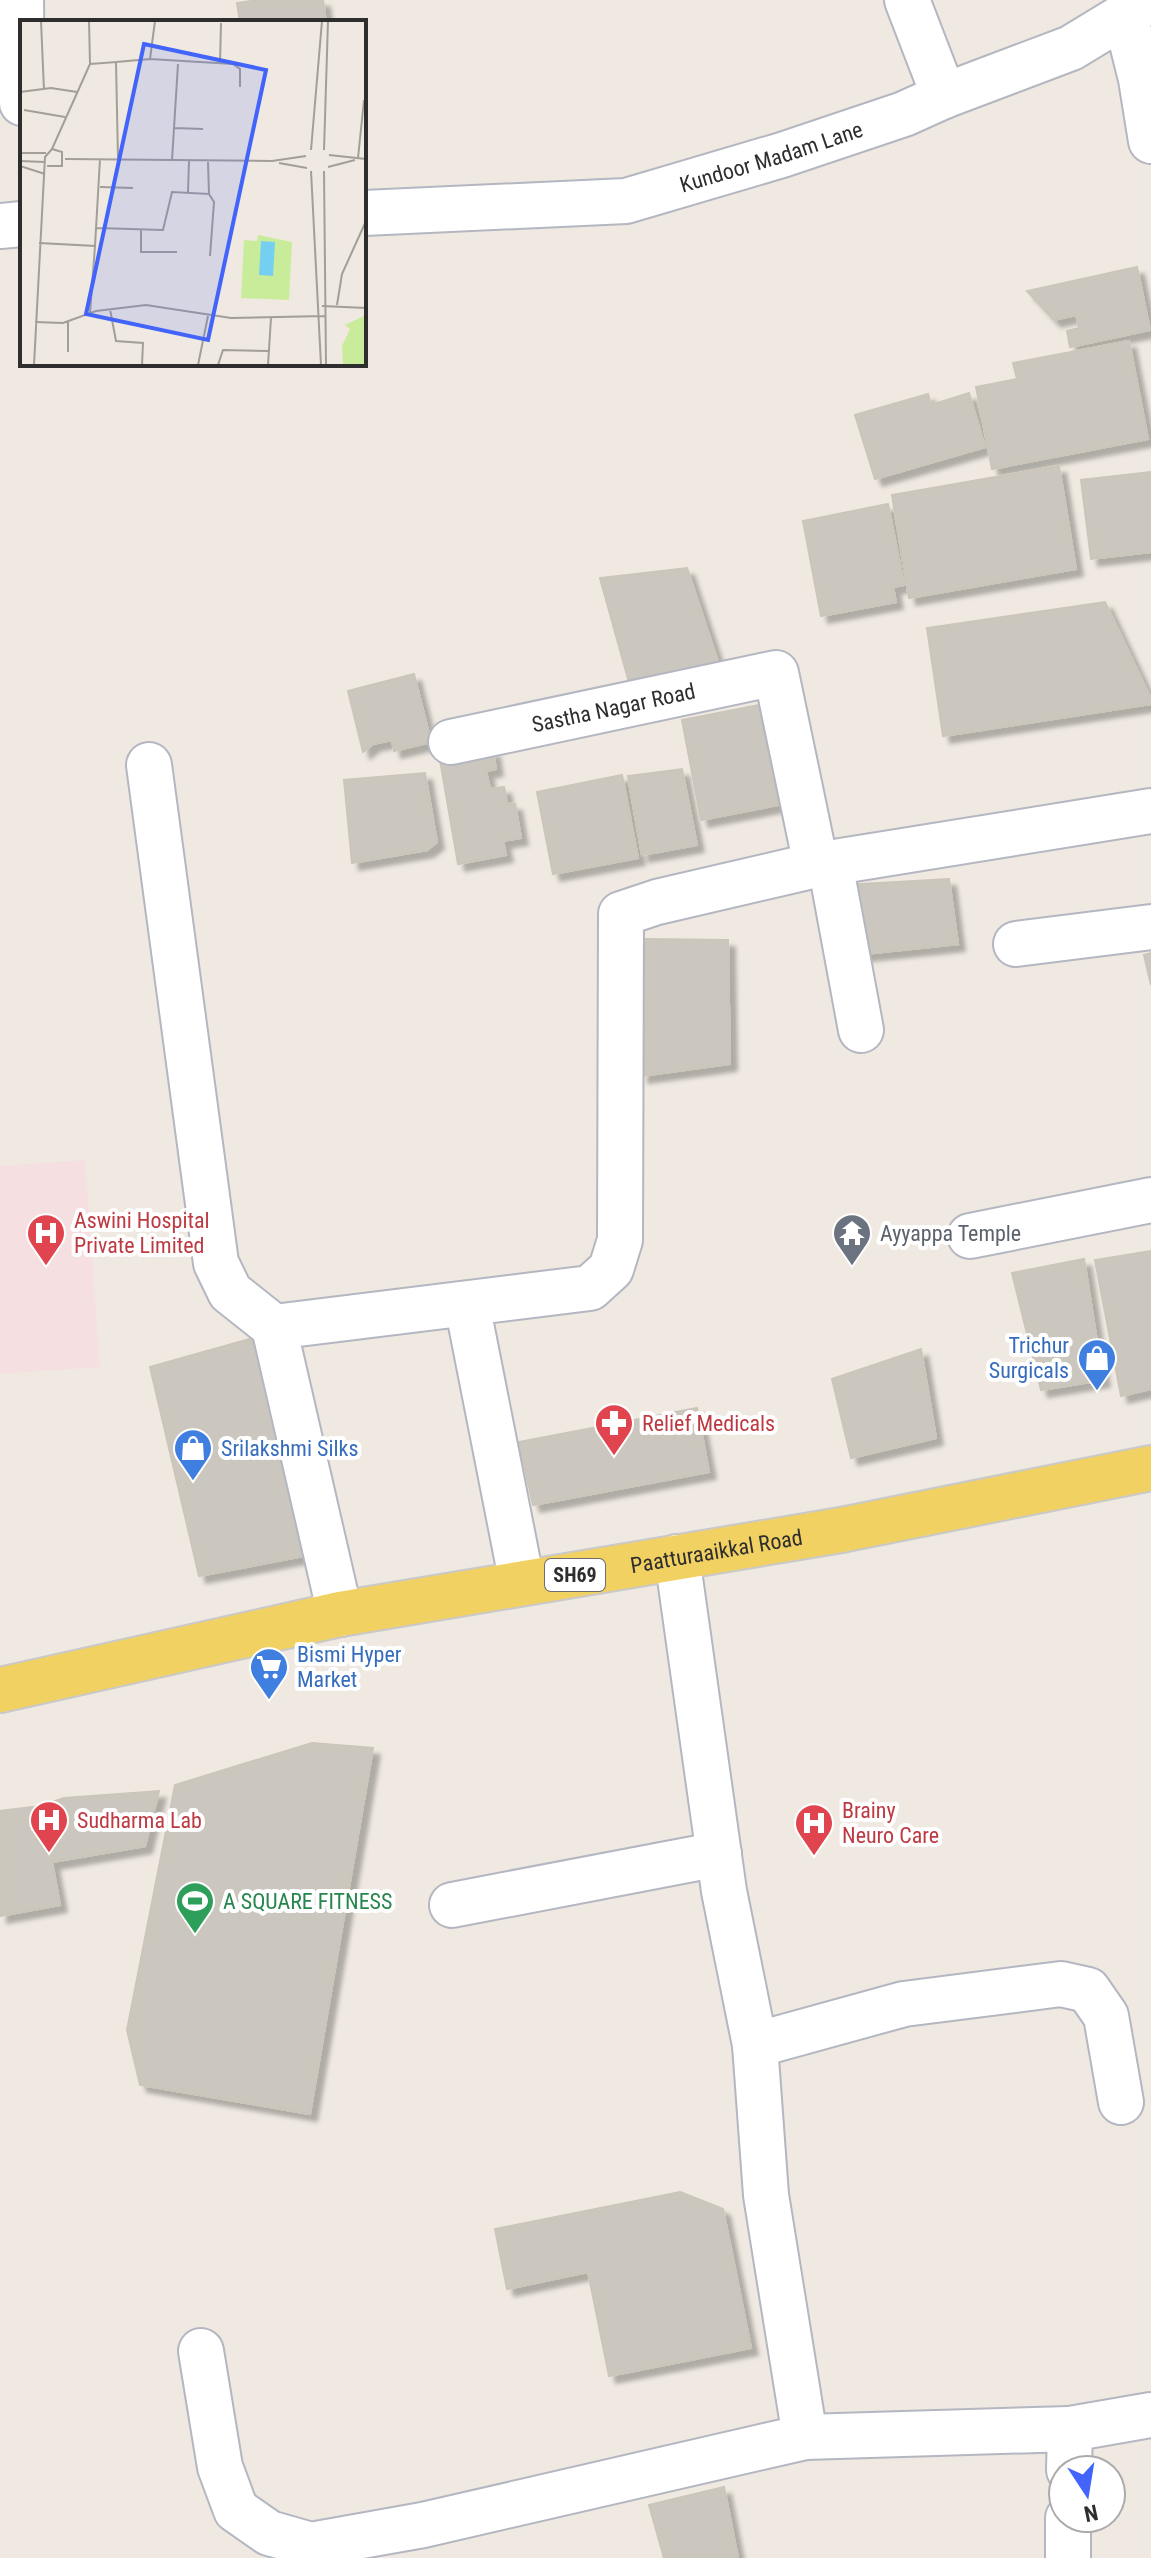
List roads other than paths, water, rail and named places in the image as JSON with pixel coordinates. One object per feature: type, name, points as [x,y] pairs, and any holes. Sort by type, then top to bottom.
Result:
[{"type":"main road","name":"Paatturaaikkal Road","points":[[0,1690],[340,1614],[841,1530],[1151,1468]]},
{"type":"street","points":[[21,0],[21,20]]},
{"type":"street","points":[[907,0],[944,96]]},
{"type":"street","points":[[1138,8],[1141,79],[1151,141]]},
{"type":"street","name":"Kundoor Madam Lane","points":[[366,213],[626,201],[904,114],[1071,48],[1138,8]]},
{"type":"street","points":[[0,226],[20,224]]},
{"type":"street","name":"Sastha Nagar Road","points":[[451,742],[776,673],[823,864]]},
{"type":"street","points":[[149,765],[216,1263],[230,1292],[274,1327],[340,1614]]},
{"type":"street","points":[[274,1327],[590,1288],[611,1269],[620,1240],[621,914],[657,902],[823,864],[1151,811]]},
{"type":"street","points":[[823,864],[861,1030]]},
{"type":"street","points":[[1016,944],[1151,927]]},
{"type":"street","points":[[970,1236],[1151,1200]]},
{"type":"street","points":[[467,1304],[522,1583]]},
{"type":"street","points":[[677,1557],[719,1854],[755,2045],[766,2195],[805,2437]]},
{"type":"street","points":[[452,1905],[719,1854]]},
{"type":"street","points":[[755,2045],[904,2004],[1061,1984],[1088,1990],[1106,2016],[1121,2102]]},
{"type":"street","points":[[201,2351],[220,2467],[236,2510],[271,2546],[426,2541],[805,2437],[1070,2450],[1151,2415]]},
{"type":"street","points":[[1068,2534],[1068,2558]]},
{"type":"place","name":"Aswini Hospital Private Limited","points":[[46,1267]]},
{"type":"place","name":"Ayyappa Temple","points":[[852,1267]]},
{"type":"place","name":"Trichur Surgicals","points":[[1097,1392]]},
{"type":"place","name":"Relief Medicals","points":[[614,1457]]},
{"type":"place","name":"Srilakshmi Silks","points":[[193,1482]]},
{"type":"place","name":"Bismi Hyper Market","points":[[269,1701]]},
{"type":"place","name":"Sudharma Lab","points":[[49,1854]]},
{"type":"place","name":"Brainy Neuro Care","points":[[814,1857]]},
{"type":"place","name":"A SQUARE FITNESS","points":[[195,1935]]}]
